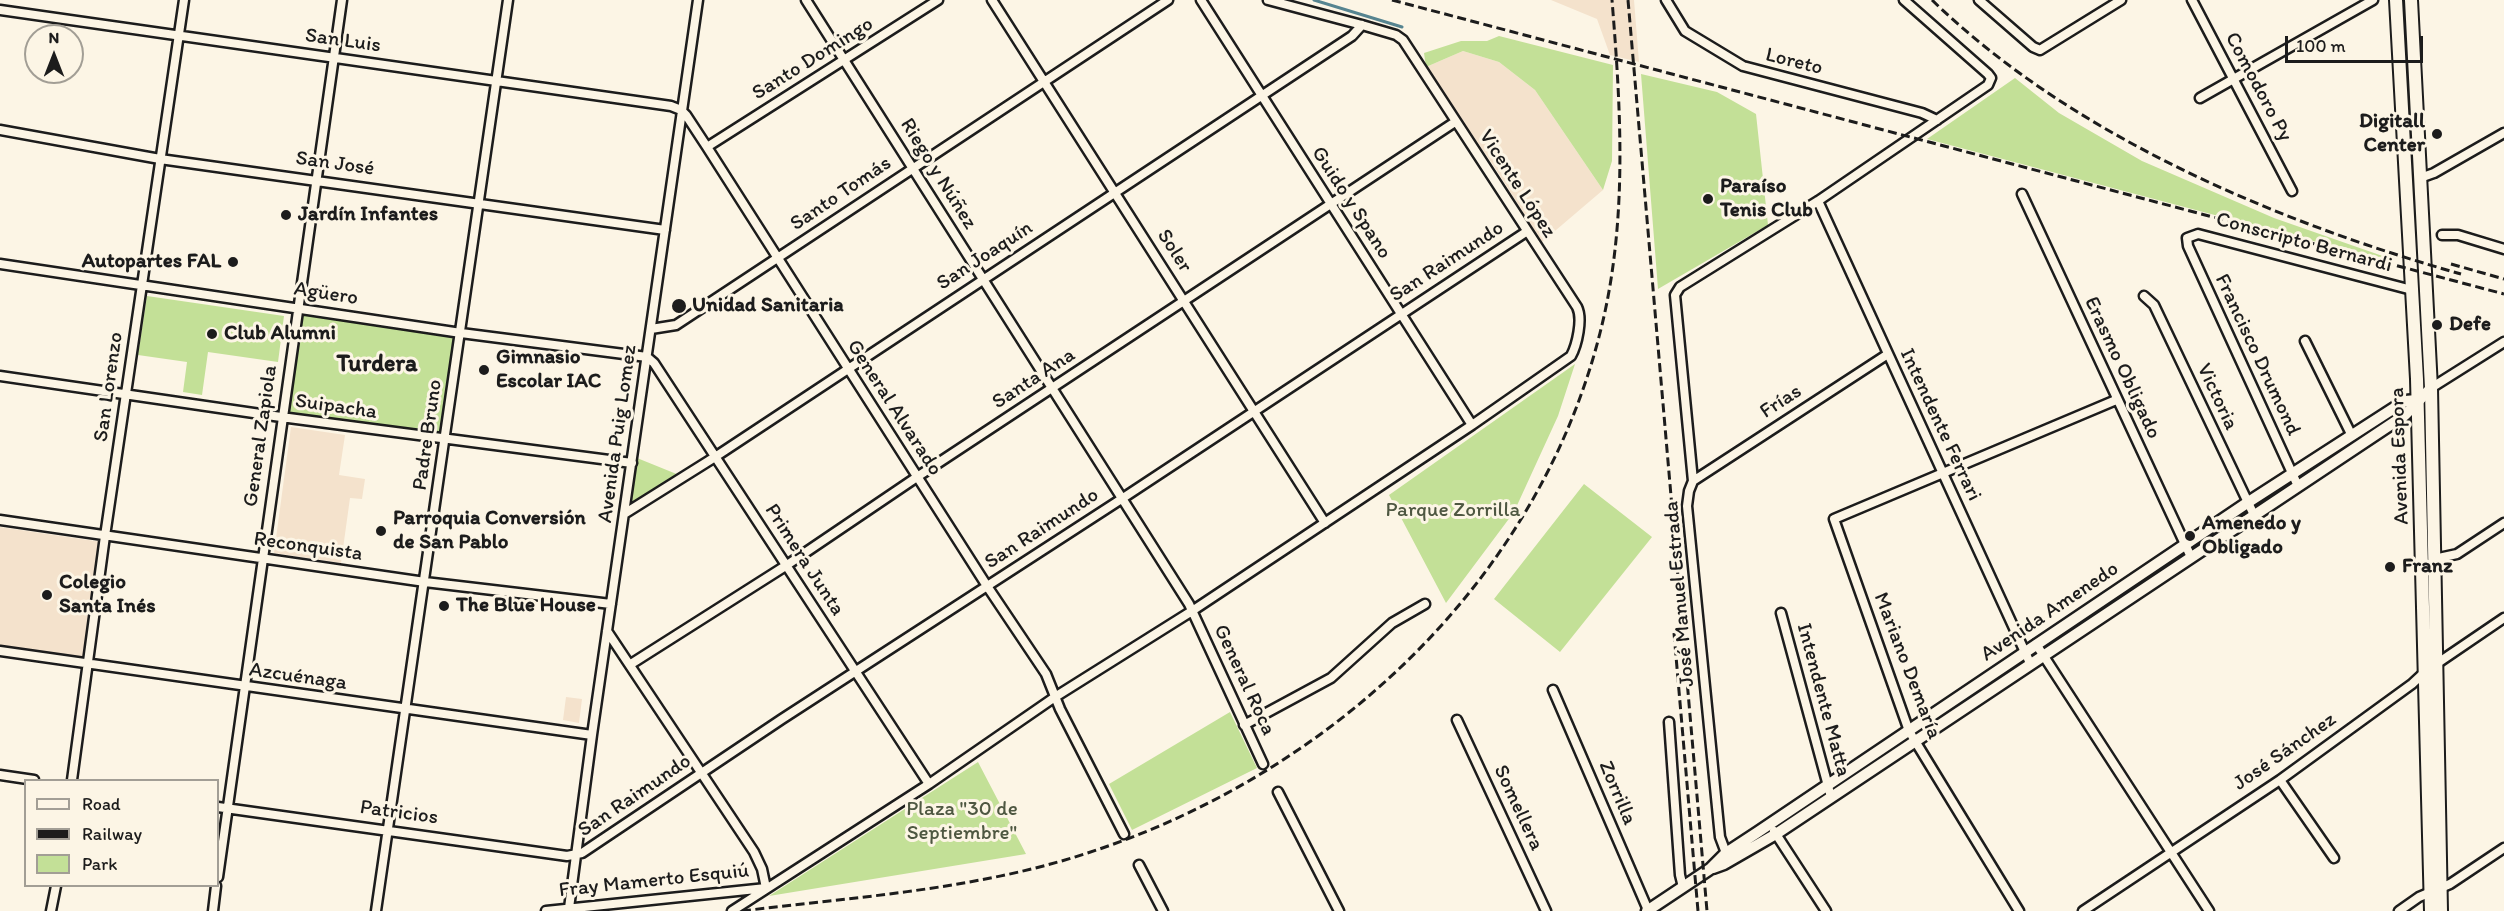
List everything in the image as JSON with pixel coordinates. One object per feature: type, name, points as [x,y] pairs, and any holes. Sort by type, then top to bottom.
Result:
[{"type":"main road","name":"Avenida Espora","points":[[2396,0],[2417,400],[2435,890],[2441,911]]},
{"type":"main road","name":"Avenida Espora","points":[[2411,0],[2431,388],[2437,663],[2435,890],[2431,911]]},
{"type":"street","name":"San Lorenzo","points":[[72,779],[105,536],[184,0]]},
{"type":"street","name":"General Zapiola","points":[[219,860],[222,807],[244,687],[342,0]]},
{"type":"street","name":"Padre Bruno","points":[[376,911],[508,0]]},
{"type":"street","name":"Avenida Puig Lomez","points":[[569,908],[698,0]]},
{"type":"street","name":"Riego y Núñez","points":[[806,0],[1123,498],[1192,611]]},
{"type":"street","name":"Santo Domingo","points":[[707,147],[938,0]]},
{"type":"street","name":"Soler","points":[[992,0],[1325,523]]},
{"type":"street","name":"Santo Tomás","points":[[651,329],[676,325],[1168,0]]},
{"type":"street","name":"Guido y Spano","points":[[1201,0],[1472,425]]},
{"type":"street","points":[[1268,0],[1362,25]]},
{"type":"street","name":"Loreto","points":[[1666,0],[1685,30],[1743,66],[1922,113],[1937,120]]},
{"type":"street","points":[[1818,201],[1988,85],[1991,78],[1904,0]]},
{"type":"street","points":[[1979,0],[2033,47],[2040,50],[2121,0]]},
{"type":"street","name":"Comodoro Py","points":[[2192,0],[2292,191]]},
{"type":"street","points":[[2200,98],[2373,0]]},
{"type":"street","name":"San Luis","points":[[0,10],[496,80],[671,106],[681,110]]},
{"type":"street","name":"San Joaquín","points":[[624,514],[715,457],[1352,36],[1362,25]]},
{"type":"street","name":"Vicente López","points":[[1362,25],[1400,38],[1580,313],[1571,356],[1472,425]]},
{"type":"street","name":"General Alvarado","points":[[681,110],[1046,674],[1055,697],[1124,834]]},
{"type":"street","name":"Santa Ana","points":[[631,664],[788,565],[917,477],[1455,122]]},
{"type":"street","name":"San José","points":[[0,130],[160,159],[479,202],[665,230]]},
{"type":"street","points":[[2420,178],[2434,173],[2504,133]]},
{"type":"street","name":"Erasmo Obligado","points":[[2022,194],[2191,557]]},
{"type":"street","name":"José Manuel Estrada","points":[[1726,854],[1720,837],[1687,506],[1689,491],[1694,481],[1675,295],[1680,287],[1818,201]]},
{"type":"street","name":"Intendente Ferrari","points":[[1818,201],[2030,663]]},
{"type":"street","name":"San Raimundo","points":[[576,855],[1526,232]]},
{"type":"street","name":"Conscripto Bernardi","points":[[2187,238],[2198,234],[2412,290]]},
{"type":"street","points":[[2442,235],[2458,236],[2504,249]]},
{"type":"street","name":"Francisco Drumond","points":[[2187,238],[2188,246],[2298,486]]},
{"type":"street","name":"Agüero","points":[[0,264],[461,333],[647,357]]},
{"type":"street","name":"Victoria","points":[[2144,296],[2154,305],[2254,515]]},
{"type":"street","points":[[2305,341],[2352,436]]},
{"type":"street","name":"Avenida Amenedo","points":[[1710,868],[1724,864],[1773,829],[1827,785],[2030,663],[2191,557],[2405,415],[2431,388],[2504,342]]},
{"type":"street","name":"Frías","points":[[1694,481],[1888,354]]},
{"type":"street","name":"Primera Junta","points":[[647,357],[654,363],[788,565],[929,784]]},
{"type":"street","name":"Suipacha","points":[[0,376],[445,440],[632,463]]},
{"type":"street","points":[[1942,471],[2116,400]]},
{"type":"street","name":"Avenida Amenedo","points":[[1648,911],[1710,868],[1726,854],[1831,797],[2024,652],[2247,503],[2405,401],[2417,400]]},
{"type":"street","points":[[732,911],[929,784],[1055,697],[1192,611],[1472,425]]},
{"type":"street","name":"Mariano Demaría","points":[[1942,471],[1834,519],[1912,736],[2019,911]]},
{"type":"street","name":"Reconquista","points":[[0,520],[425,582],[611,604]]},
{"type":"street","points":[[2434,559],[2457,554],[2504,523]]},
{"type":"street","points":[[1244,725],[1331,678],[1392,623],[1425,604]]},
{"type":"street","name":"General Roca","points":[[1192,611],[1263,764]]},
{"type":"street","name":"Intendente Matta","points":[[1781,613],[1831,797]]},
{"type":"street","name":"José Sánchez","points":[[2083,911],[2280,780],[2412,684],[2437,663],[2504,618]]},
{"type":"street","points":[[607,631],[754,852],[762,868],[766,888]]},
{"type":"street","points":[[2036,644],[2209,911]]},
{"type":"street","name":"Azcuénaga","points":[[0,651],[592,735]]},
{"type":"street","name":"Zorrilla","points":[[1553,690],[1648,911]]},
{"type":"street","name":"Somellera","points":[[1457,720],[1546,911]]},
{"type":"street","points":[[1669,722],[1680,875],[1683,887]]},
{"type":"street","points":[[0,776],[26,779]]},
{"type":"street","points":[[2280,780],[2334,858]]},
{"type":"street","points":[[1278,792],[1339,911]]},
{"type":"street","name":"Patricios","points":[[222,807],[576,855]]},
{"type":"street","points":[[1773,829],[1826,911]]},
{"type":"street","points":[[2399,911],[2419,897],[2450,884],[2504,848]]},
{"type":"street","points":[[1139,865],[1163,911]]},
{"type":"street","points":[[51,911],[56,887]]},
{"type":"street","points":[[213,911],[216,887]]},
{"type":"street","name":"Fray Mamerto Esquiú","points":[[546,911],[766,888]]},
{"type":"shaded area","points":[[1551,0],[1634,0],[1639,62],[1610,55],[1597,19]]},
{"type":"shaded area","points":[[1463,51],[1499,62],[1535,90],[1603,190],[1542,242],[1426,67]]},
{"type":"shaded area","points":[[291,427],[345,435],[339,475],[365,479],[362,499],[350,498],[341,563],[274,553]]},
{"type":"shaded area","name":"Colegio Santa Inés","points":[[0,527],[102,542],[85,661],[0,648]]},
{"type":"shaded area","points":[[566,697],[582,699],[579,723],[563,720]]},
{"type":"green space","points":[[1499,36],[1613,65],[1612,161],[1603,190],[1535,90],[1499,62],[1463,51],[1426,67],[1424,53],[1461,41],[1487,41]]},
{"type":"green space","name":"Paraíso Tenis Club","points":[[1641,74],[1717,92],[1756,114],[1768,225],[1658,289]]},
{"type":"green space","points":[[2015,78],[2059,113],[2142,161],[2274,218],[2394,260],[2351,251],[1927,139]]},
{"type":"green space","name":"Club Alumni","points":[[147,296],[284,316],[278,362],[208,352],[202,395],[183,392],[187,362],[138,355]]},
{"type":"green space","points":[[298,307],[461,333],[445,440],[281,417]]},
{"type":"green space","name":"Parque Zorrilla","points":[[1575,364],[1558,416],[1514,512],[1446,603],[1389,495]]},
{"type":"green space","points":[[637,458],[679,475],[629,504]]},
{"type":"green space","points":[[1584,484],[1652,537],[1560,652],[1494,599]]},
{"type":"green space","points":[[1230,712],[1257,768],[1132,830],[1109,784]]},
{"type":"green space","name":"Plaza \"30 de Septiembre\"","points":[[978,762],[1026,854],[769,896]]},
{"type":"waterway","points":[[1314,0],[1402,27]]},
{"type":"railway","points":[[1392,0],[2504,294]]},
{"type":"railway","points":[[742,911],[901,893],[980,880],[1058,862],[1152,829],[1241,786],[1324,732],[1400,668],[1466,596],[1523,516],[1568,428],[1600,333],[1615,250],[1620,167],[1618,83],[1612,0]]},
{"type":"railway","points":[[1628,0],[1707,911]]},
{"type":"railway","points":[[1932,0],[1987,48],[2047,92],[2112,132],[2179,168],[2249,200],[2320,228],[2461,274]]},
{"type":"railway","points":[[2451,264],[2504,279]]},
{"type":"railway","points":[[1674,633],[1698,911]]},
{"type":"place","name":"Digitall Center","points":[[2437,134]]},
{"type":"place","name":"Paraíso Tenis Club","points":[[1708,199]]},
{"type":"place","name":"Jardín Infantes","points":[[286,215]]},
{"type":"place","name":"Autopartes FAL","points":[[233,262]]},
{"type":"place","name":"Unidad Sanitaria","points":[[679,306]]},
{"type":"place","name":"Defe","points":[[2437,325]]},
{"type":"place","name":"Club Alumni","points":[[212,334]]},
{"type":"place","name":"Gimnasio Escolar IAC","points":[[484,370]]},
{"type":"place","name":"Parroquia Conversión de San Pablo","points":[[381,531]]},
{"type":"place","name":"Amenedo y Obligado","points":[[2190,536]]},
{"type":"place","name":"Franz","points":[[2390,567]]},
{"type":"place","name":"Colegio Santa Inés","points":[[47,595]]},
{"type":"place","name":"The Blue House","points":[[444,606]]},
{"type":"district","name":"Turdera","points":[[377,365]]}]
